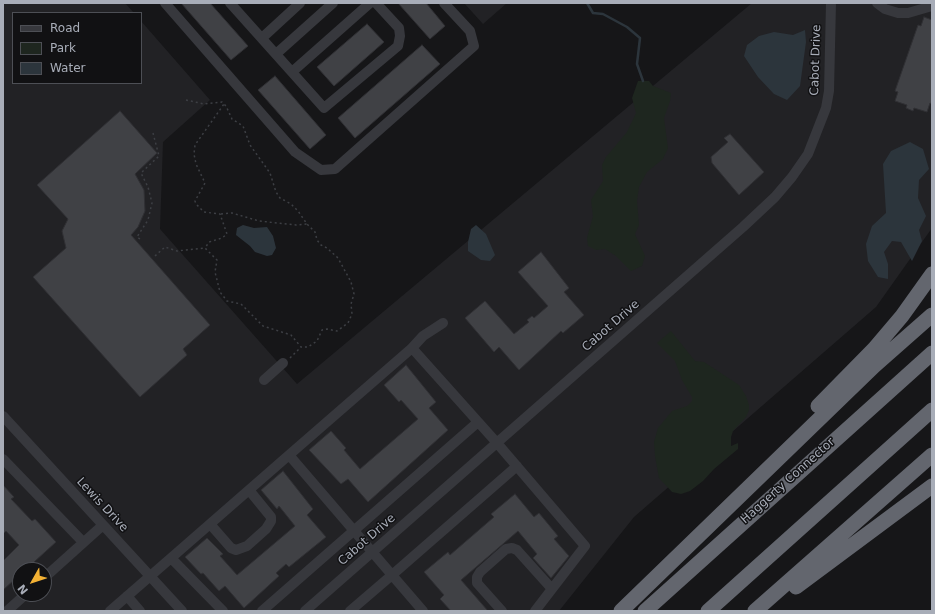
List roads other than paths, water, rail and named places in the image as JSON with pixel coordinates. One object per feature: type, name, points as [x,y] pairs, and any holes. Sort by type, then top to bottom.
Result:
[{"type":"highway","points":[[741,494],[782,445],[874,349],[902,316],[932,274]]},
{"type":"highway","points":[[621,611],[874,366],[932,316]]},
{"type":"highway","name":"Haggerty Connector","points":[[645,611],[932,353]]},
{"type":"highway","points":[[708,611],[932,410]]},
{"type":"highway","points":[[755,611],[932,455]]},
{"type":"highway","points":[[763,611],[932,486]]},
{"type":"street","points":[[165,3],[295,152],[321,170],[335,169],[474,46],[470,31],[444,3]]},
{"type":"street","points":[[230,3],[324,108],[398,46],[400,36],[398,28],[376,3]]},
{"type":"street","points":[[262,38],[300,3]]},
{"type":"street","points":[[276,54],[333,3]]},
{"type":"street","points":[[292,72],[370,3]]},
{"type":"street","name":"Cabot Drive","points":[[305,611],[743,228],[792,177],[808,154],[826,108],[829,91],[831,3]]},
{"type":"street","points":[[877,3],[885,9],[898,13],[908,13],[932,6]]},
{"type":"street","points":[[110,611],[412,348],[423,336],[443,323]]},
{"type":"street","points":[[412,348],[586,546],[535,611]]},
{"type":"street","points":[[264,380],[283,363]]},
{"type":"street","name":"Lewis Drive","points":[[4,419],[103,524],[182,611]]},
{"type":"street","points":[[262,611],[478,422]]},
{"type":"street","points":[[288,455],[423,611]]},
{"type":"street","points":[[3,459],[83,542]]},
{"type":"street","points":[[350,611],[517,466]]},
{"type":"street","points":[[210,524],[232,548],[236,550],[247,546],[266,529],[271,521],[270,517],[249,490]]},
{"type":"street","points":[[52,571],[103,524]]},
{"type":"street","points":[[502,611],[477,583],[477,577],[480,572],[506,549],[512,548],[517,550],[552,590]]},
{"type":"street","points":[[171,558],[223,611]]},
{"type":"street","points":[[127,596],[140,611]]},
{"type":"street","points":[[7,611],[17,602]]},
{"type":"water","points":[[805,30],[806,42],[800,86],[787,100],[774,94],[758,77],[744,56],[747,45],[759,36],[774,32],[793,35]]},
{"type":"water","points":[[910,142],[923,149],[929,169],[919,180],[918,198],[926,216],[919,230],[922,241],[912,261],[901,242],[892,241],[884,252],[888,264],[888,279],[878,277],[868,261],[866,244],[872,226],[886,213],[883,164],[891,151]]},
{"type":"water","points":[[243,225],[254,228],[267,227],[273,236],[276,248],[272,255],[267,256],[255,252],[236,235],[237,228]]},
{"type":"water","points":[[476,225],[486,234],[495,255],[490,261],[481,260],[468,251],[468,242],[471,229]]},
{"type":"waterway","points":[[587,3],[593,13],[603,14],[627,27],[640,38],[637,64],[643,81]]}]
